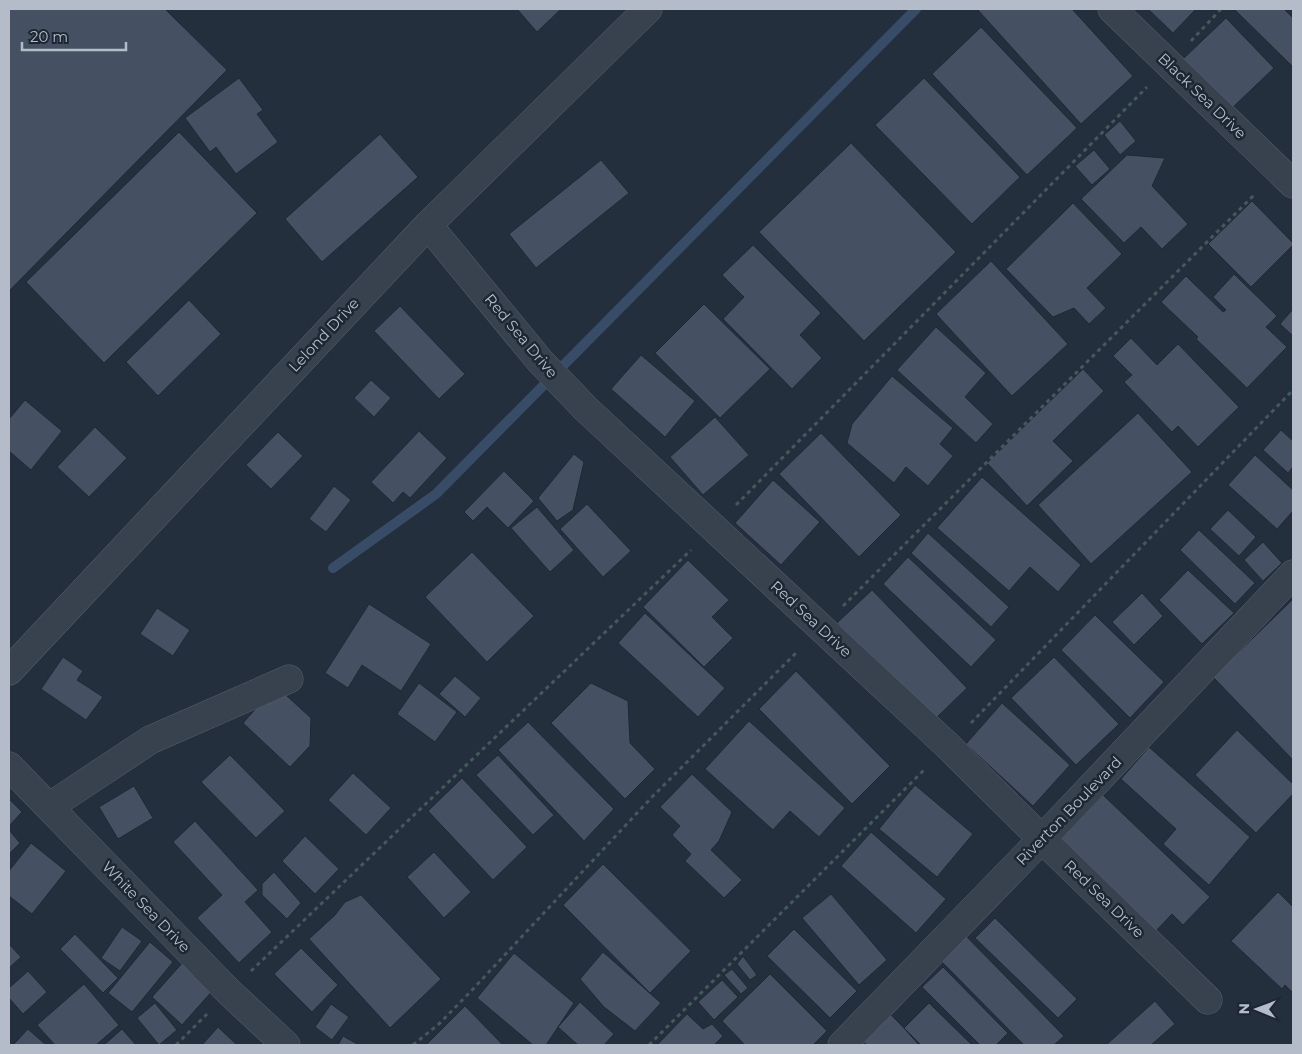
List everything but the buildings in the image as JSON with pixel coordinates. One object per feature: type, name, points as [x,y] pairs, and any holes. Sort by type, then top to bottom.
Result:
[{"type":"street","name":"Lelond Drive","points":[[9,670],[428,224],[648,9]]},
{"type":"street","name":"Black Sea Drive","points":[[1112,9],[1286,177]]},
{"type":"street","name":"Red Sea Drive","points":[[428,224],[540,361],[586,409],[948,746],[1208,1000]]},
{"type":"street","name":"Riverton Boulevard","points":[[842,1045],[1042,839],[1293,574]]},
{"type":"street","points":[[49,807],[150,740],[288,680]]},
{"type":"street","name":"White Sea Drive","points":[[9,766],[229,992],[286,1045]]},
{"type":"path","points":[[414,1045],[440,1023],[473,990],[652,797],[821,629],[1286,177]]},
{"type":"path","points":[[649,1045],[948,746],[1293,390]]},
{"type":"waterway","points":[[333,568],[436,494],[916,9]]}]
